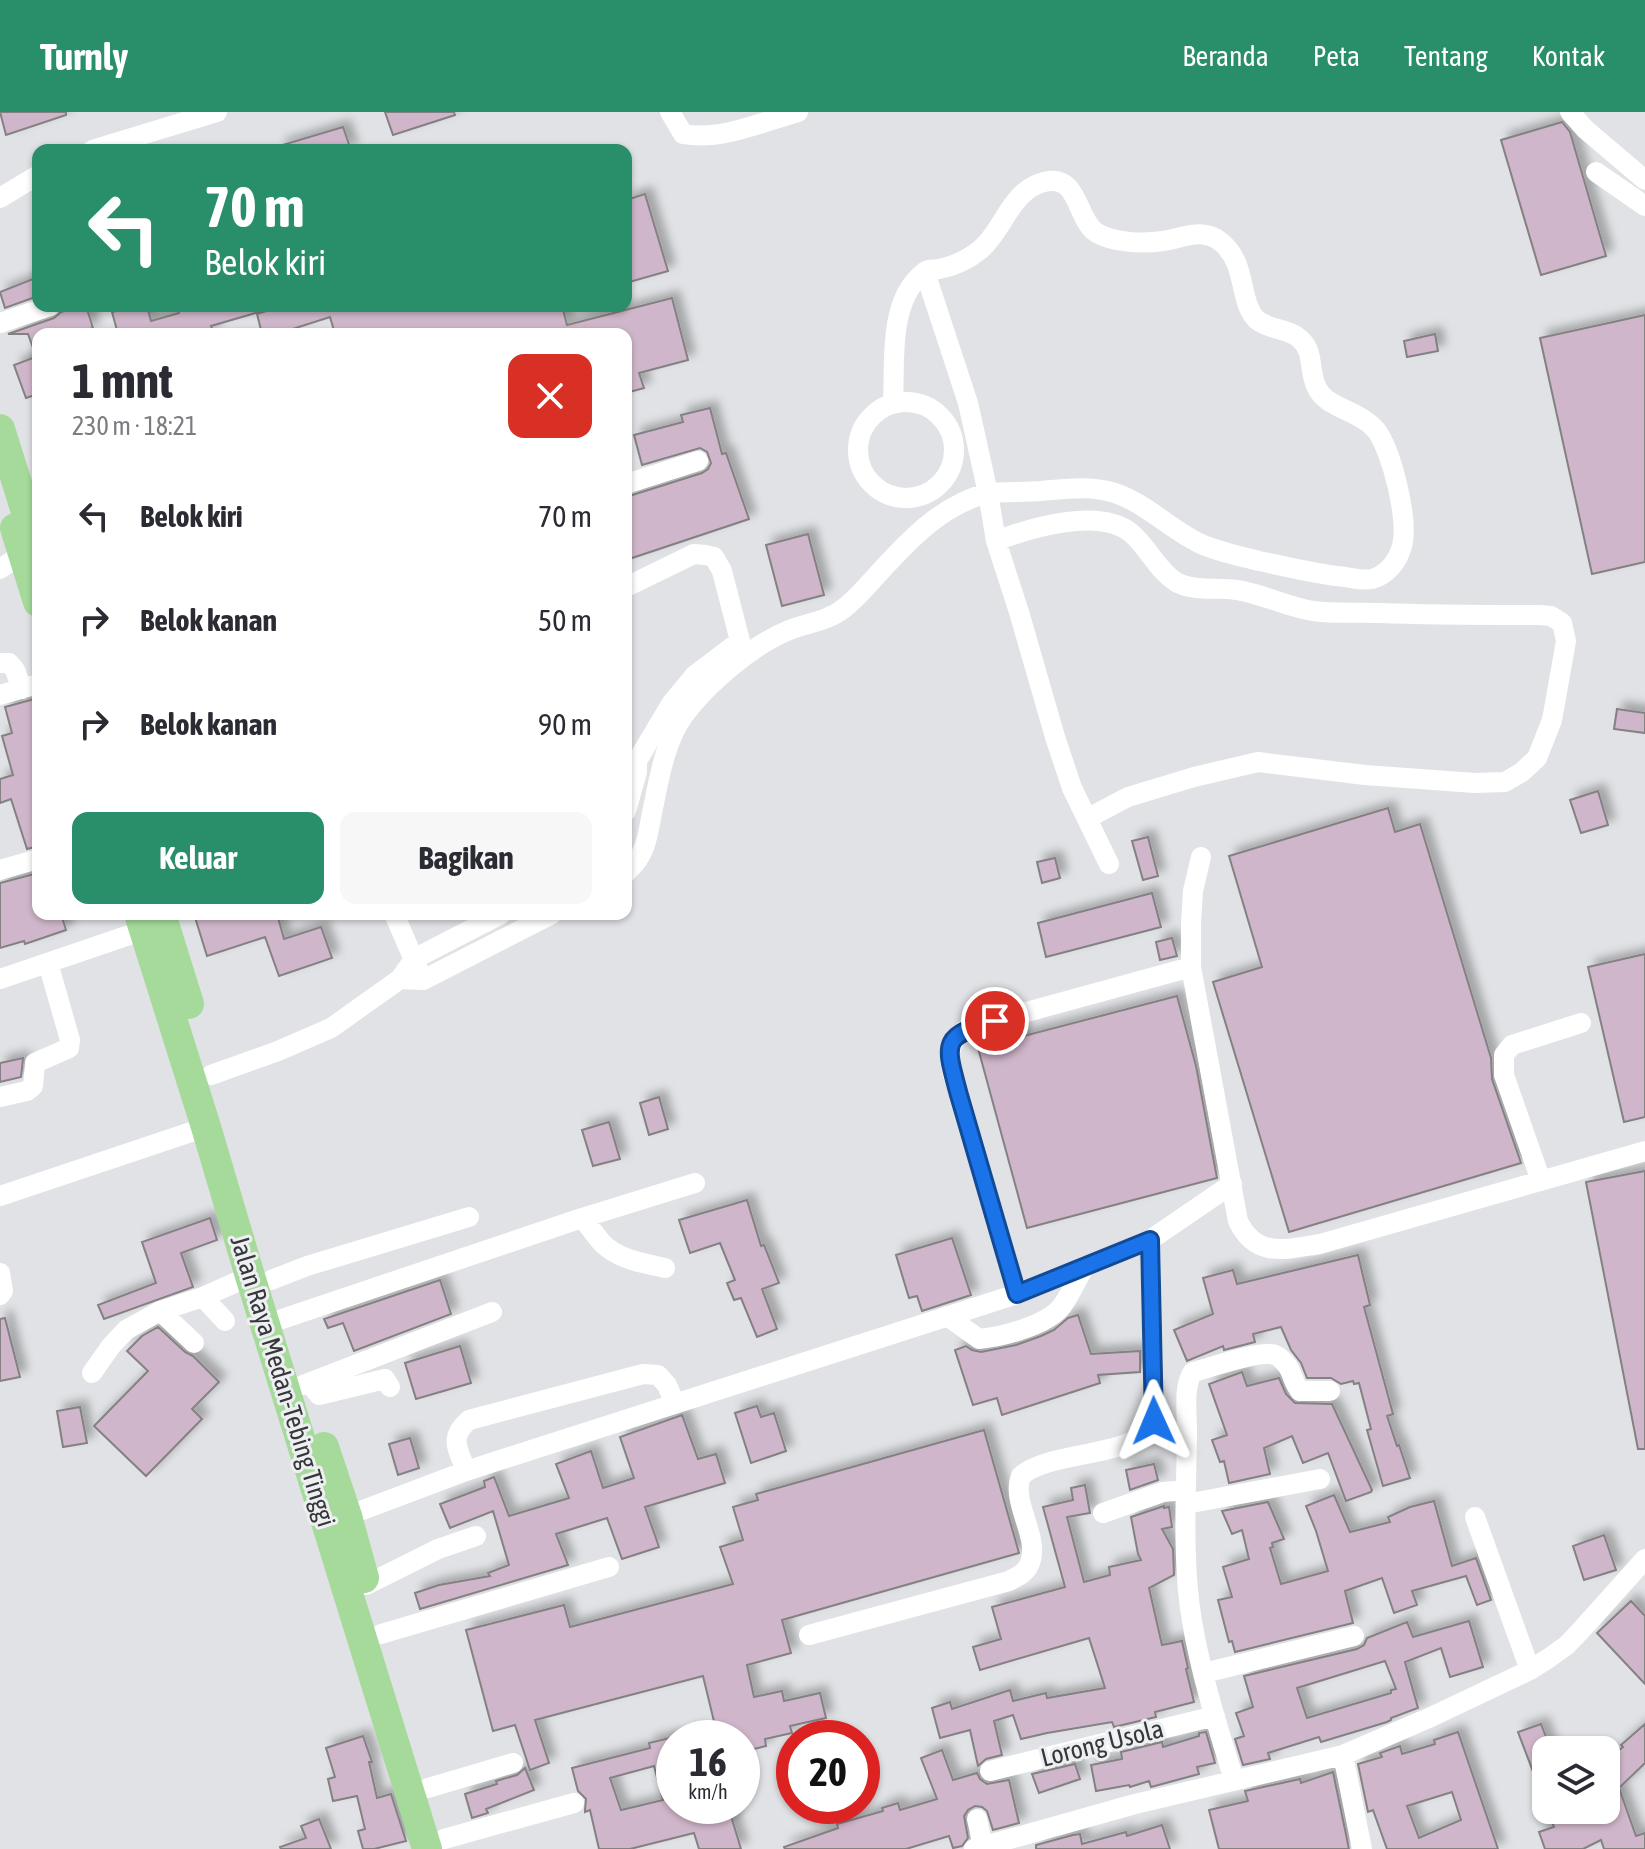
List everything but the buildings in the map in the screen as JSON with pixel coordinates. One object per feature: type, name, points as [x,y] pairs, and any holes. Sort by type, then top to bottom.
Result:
[{"type":"highway","points":[[0,429],[6,522],[32,587]]},
{"type":"highway","points":[[4,473],[20,558]]},
{"type":"highway","name":"Jalan Raya Medan-Tebing Tinggi","points":[[148,920],[211,1075],[260,1278],[282,1319],[308,1383],[428,1788],[439,1846]]},
{"type":"highway","name":"Jalan Raya Medan-Tebing Tinggi","points":[[148,920],[206,1127],[260,1278],[439,1846]]},
{"type":"street","points":[[112,144],[217,112]]},
{"type":"street","points":[[670,112],[683,134],[700,137],[720,135],[798,112]]},
{"type":"street","points":[[1570,113],[1593,137],[1645,180]]},
{"type":"street","points":[[1596,172],[1645,206]]},
{"type":"street","points":[[0,198],[32,179]]},
{"type":"street","points":[[632,866],[639,858],[648,833],[667,749],[683,716],[725,671],[764,642],[799,626],[825,620],[840,611],[858,597],[917,532],[942,514],[977,496],[1067,488],[1112,492],[1136,501],[1200,544],[1236,556],[1314,574],[1363,580],[1380,576],[1390,569],[1403,544],[1398,490],[1388,451],[1377,432],[1360,416],[1325,399],[1317,389],[1310,352],[1301,339],[1257,320],[1249,309],[1240,271],[1231,252],[1207,234],[1135,243],[1098,234],[1087,222],[1072,192],[1057,182],[1047,181],[1034,186],[1019,198],[986,244],[972,256],[925,272],[913,284],[899,310],[893,403]]},
{"type":"street","points":[[925,272],[968,403],[996,541],[1059,750],[1072,788],[1109,864]]},
{"type":"street","points":[[0,323],[32,312]]},
{"type":"street","points":[[910,401],[926,406],[940,415],[953,437],[954,462],[947,478],[935,490],[920,497],[903,499],[886,495],[872,485],[862,471],[858,455],[859,438],[866,422],[893,403],[910,401]]},
{"type":"street","points":[[632,482],[698,461]]},
{"type":"street","points":[[996,541],[1032,527],[1078,521],[1105,522],[1130,532],[1178,583],[1200,588],[1238,590],[1312,611],[1539,615],[1551,616],[1562,623],[1566,641],[1552,720],[1537,758],[1505,782],[1475,783],[1365,775],[1258,762],[1128,797],[1088,818]]},
{"type":"street","points":[[632,584],[694,554],[714,557],[722,571],[740,641],[695,675],[671,704],[637,761],[632,788]]},
{"type":"street","points":[[0,663],[9,663],[30,687],[0,695]]},
{"type":"street","points":[[1201,857],[1193,891],[1191,967],[1238,1221],[1249,1238],[1266,1249],[1320,1244],[1645,1151]]},
{"type":"street","points":[[0,870],[32,861]]},
{"type":"street","points":[[0,979],[48,963],[146,920]]},
{"type":"street","points":[[397,920],[423,980]]},
{"type":"street","points":[[211,1075],[331,1028],[400,979],[414,959],[489,920]]},
{"type":"street","points":[[400,979],[423,980],[540,920]]},
{"type":"street","points":[[0,1097],[27,1091],[35,1079],[35,1063],[69,1048],[70,1040],[48,963]]},
{"type":"street","points":[[1017,1294],[951,1067],[950,1045],[968,1028],[1191,967]]},
{"type":"street","points":[[1541,1181],[1504,1075],[1504,1055],[1512,1045],[1581,1023]]},
{"type":"street","points":[[0,1196],[206,1127]]},
{"type":"street","points":[[282,1319],[695,1183]]},
{"type":"street","points":[[347,1516],[466,1471],[1017,1294],[1150,1240],[1232,1184]]},
{"type":"street","points":[[92,1373],[126,1330],[160,1311],[260,1278],[469,1217]]},
{"type":"street","points":[[582,1218],[603,1244],[615,1252],[625,1258],[665,1268]]},
{"type":"street","points":[[809,1635],[1009,1581],[1021,1574],[1029,1566],[1031,1542],[1017,1490],[1021,1476],[1036,1465],[1133,1442],[1148,1431],[1154,1421],[1150,1240]]},
{"type":"street","points":[[947,1316],[979,1339],[1036,1325],[1050,1318],[1061,1307],[1085,1266]]},
{"type":"street","points":[[0,1273],[3,1291],[0,1295]]},
{"type":"street","points":[[203,1297],[225,1321]]},
{"type":"street","points":[[160,1311],[194,1343]]},
{"type":"street","points":[[390,1387],[385,1379],[319,1395],[308,1383],[492,1312]]},
{"type":"street","points":[[1234,1780],[1204,1673],[1188,1594],[1185,1497],[1187,1383],[1193,1372],[1269,1354],[1277,1355],[1290,1368],[1294,1384],[1300,1391],[1330,1391]]},
{"type":"street","points":[[466,1471],[456,1441],[459,1429],[469,1420],[643,1374],[658,1375],[667,1385],[675,1404]]},
{"type":"street","points":[[1103,1513],[1163,1492],[1185,1497],[1320,1479]]},
{"type":"street","points":[[1475,1517],[1530,1670]]},
{"type":"street","points":[[366,1585],[438,1549],[476,1536]]},
{"type":"street","points":[[977,1819],[987,1847],[1032,1841],[1135,1804],[1343,1755],[1530,1670],[1567,1645],[1645,1559]]},
{"type":"street","points":[[381,1634],[609,1567]]},
{"type":"street","points":[[1204,1673],[1354,1636]]},
{"type":"street","name":"Lorong Usola","points":[[990,1771],[1215,1716]]},
{"type":"street","points":[[1343,1755],[1362,1849]]},
{"type":"street","points":[[428,1788],[513,1763]]},
{"type":"street","points":[[439,1846],[574,1803]]},
{"type":"route","points":[[995,1021],[968,1028],[954,1038],[950,1045],[951,1067],[1017,1294],[1150,1240],[1154,1421]]}]
